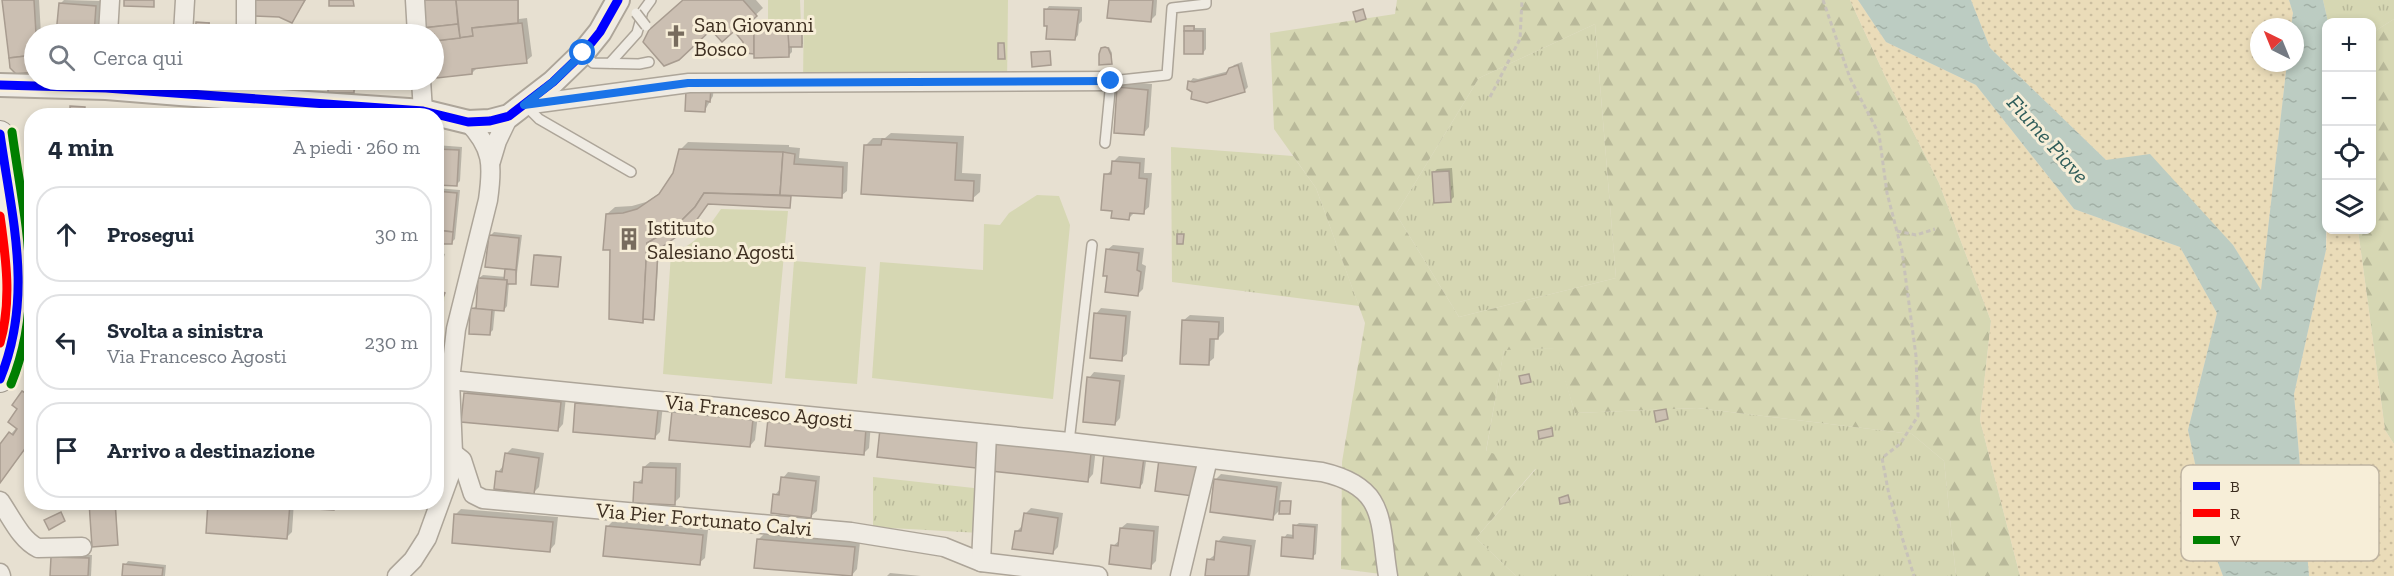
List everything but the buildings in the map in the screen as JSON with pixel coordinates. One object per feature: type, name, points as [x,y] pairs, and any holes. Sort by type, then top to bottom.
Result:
[{"type":"main road","points":[[0,134],[17,262],[19,305],[0,379]]},
{"type":"street","points":[[109,24],[110,0]]},
{"type":"street","points":[[183,24],[184,0]]},
{"type":"street","points":[[246,0],[246,24]]},
{"type":"street","points":[[415,0],[416,24]]},
{"type":"street","points":[[491,161],[483,140],[498,116],[553,82],[583,53],[624,5]]},
{"type":"street","points":[[444,112],[498,116],[688,83],[1111,81]]},
{"type":"street","points":[[0,85],[24,85]]},
{"type":"street","points":[[253,90],[399,108]]},
{"type":"street","points":[[422,90],[423,108]]},
{"type":"street","points":[[444,493],[451,472],[453,453],[450,380],[457,326],[488,200],[491,161],[497,141],[498,116]]},
{"type":"street","name":"Via Francesco Agosti","points":[[450,380],[1069,442],[1322,472],[1356,484],[1372,499],[1382,522],[1388,576]]},
{"type":"street","points":[[981,562],[987,434]]},
{"type":"street","name":"Via Pier Fortunato Calvi","points":[[453,453],[462,460],[473,494],[483,499],[851,532],[944,547],[981,562],[1098,576]]},
{"type":"street","points":[[1180,576],[1208,459]]},
{"type":"street","points":[[0,501],[33,546],[38,548],[82,547]]},
{"type":"street","points":[[397,576],[422,549],[439,510]]},
{"type":"lane","points":[[610,63],[637,33],[643,10],[651,0]]},
{"type":"lane","points":[[1106,142],[1111,81],[1167,75],[1172,8],[1206,4],[1206,0]]},
{"type":"lane","points":[[624,5],[648,28]]},
{"type":"lane","points":[[583,53],[593,63],[639,64],[649,62]]},
{"type":"lane","points":[[498,116],[539,119],[631,172]]},
{"type":"lane","points":[[1069,442],[1092,246]]},
{"type":"path","points":[[1490,97],[1520,39],[1522,0]]},
{"type":"path","points":[[1822,0],[1850,78],[1879,134],[1887,193],[1902,251],[1916,356],[1918,416],[1900,444],[1882,458],[1889,495],[1914,576]]},
{"type":"path","points":[[1897,231],[1916,236],[1935,229]]},
{"type":"green space","points":[[768,0],[800,0],[801,24],[768,25]]},
{"type":"green space","points":[[804,0],[1008,0],[1007,87],[803,82]]},
{"type":"green space","points":[[1397,0],[1850,0],[1939,183],[1991,321],[1980,420],[2020,576],[1956,576],[1944,461],[1912,434],[1697,408],[1575,413],[1555,348],[1504,350],[1486,451],[1536,468],[1476,538],[1516,576],[1381,576],[1381,574],[1341,569],[1342,462],[1365,323],[1316,188],[1274,129],[1270,33],[1395,14]],"holes":[[[1595,24],[1616,278],[1459,317],[1396,214],[1479,78]]]},
{"type":"green space","points":[[2323,0],[2394,0],[2394,19],[2376,30],[2376,18],[2327,18]]},
{"type":"green space","points":[[2394,19],[2394,444],[2385,430],[2359,234],[2376,234],[2376,30]]},
{"type":"green space","points":[[1595,24],[1616,278],[1459,317],[1396,214],[1479,78]]},
{"type":"green space","points":[[1171,147],[1293,156],[1316,188],[1359,306],[1172,282]]},
{"type":"green space","points":[[1037,195],[1059,196],[1070,225],[1053,399],[872,378],[880,262],[983,270],[984,224],[1000,225],[1009,213]]},
{"type":"green space","points":[[721,209],[788,211],[772,384],[663,374],[671,253],[694,241]]},
{"type":"green space","points":[[794,261],[866,267],[857,384],[785,378]]},
{"type":"green space","points":[[1556,348],[1575,413],[1697,408],[1912,434],[1944,461],[1956,576],[1516,576],[1476,538],[1536,469],[1486,452],[1504,349]]},
{"type":"green space","points":[[873,477],[983,489],[980,533],[873,527]]},
{"type":"sand","points":[[1850,0],[1858,0],[1886,42],[1976,85],[2074,209],[2180,247],[2217,313],[2188,430],[2195,465],[2181,465],[2181,561],[2218,561],[2223,576],[2020,576],[1980,420],[1991,321],[1939,183]]},
{"type":"sand","points":[[1971,0],[2289,0],[2292,18],[2250,18],[2250,72],[2286,72],[2261,291],[2233,245],[2106,160],[1990,48]]},
{"type":"sand","points":[[2327,234],[2359,234],[2385,430],[2394,444],[2394,576],[2309,576],[2308,561],[2379,561],[2379,465],[2300,465],[2294,394],[2326,250]]},
{"type":"water","name":"Fiume Piave","points":[[1858,0],[1971,0],[1990,48],[2106,160],[2150,154],[2233,245],[2261,290],[2286,72],[2304,72],[2304,18],[2292,18],[2289,0],[2323,0],[2327,18],[2322,18],[2322,234],[2326,234],[2326,250],[2294,394],[2300,465],[2195,465],[2188,430],[2217,313],[2180,247],[2074,209],[1976,85],[1886,42]]},
{"type":"water","points":[[2217,561],[2308,561],[2309,576],[2223,576]]},
{"type":"transit line","name":"B","points":[[444,116],[468,122],[490,121],[509,116],[553,82],[583,53],[600,32],[618,0]]},
{"type":"transit line","name":"B","points":[[0,85],[24,86]]},
{"type":"transit line","name":"B","points":[[134,90],[382,108]]},
{"type":"transit line","name":"V","points":[[12,132],[24,214]]},
{"type":"transit line","name":"B","points":[[0,134],[14,227],[18,287],[16,318],[10,348],[0,379]]},
{"type":"transit line","name":"R","points":[[0,216],[7,296],[0,343]]},
{"type":"transit line","name":"V","points":[[11,384],[24,342]]},
{"type":"place","name":"San Giovanni Bosco","points":[[676,36]]},
{"type":"place","name":"Istituto Salesiano Agosti","points":[[629,239]]},
{"type":"route","points":[[583,53],[553,82],[524,105],[688,83],[1111,81]]}]
